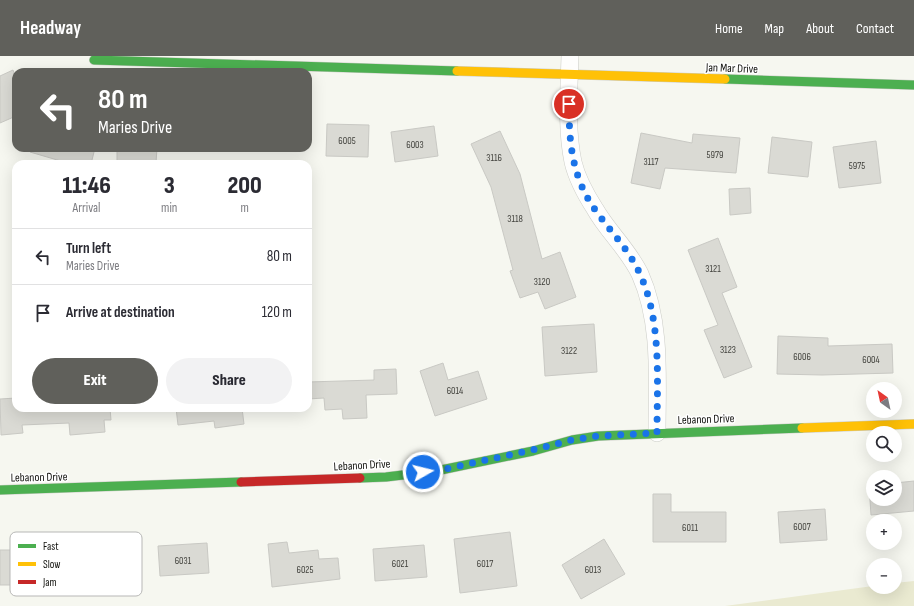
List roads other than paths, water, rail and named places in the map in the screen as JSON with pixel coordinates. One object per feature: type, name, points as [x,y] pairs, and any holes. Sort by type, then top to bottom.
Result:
[{"type":"street","points":[[570,56],[569,134],[576,168],[582,186],[595,210],[622,244],[640,274],[648,298],[655,331],[657,433]]},
{"type":"street","name":"Jan Mar Drive","points":[[94,60],[914,85]]},
{"type":"street","name":"Lebanon Drive","points":[[0,490],[122,487],[386,476],[436,471],[591,437],[657,433],[914,424]]}]
